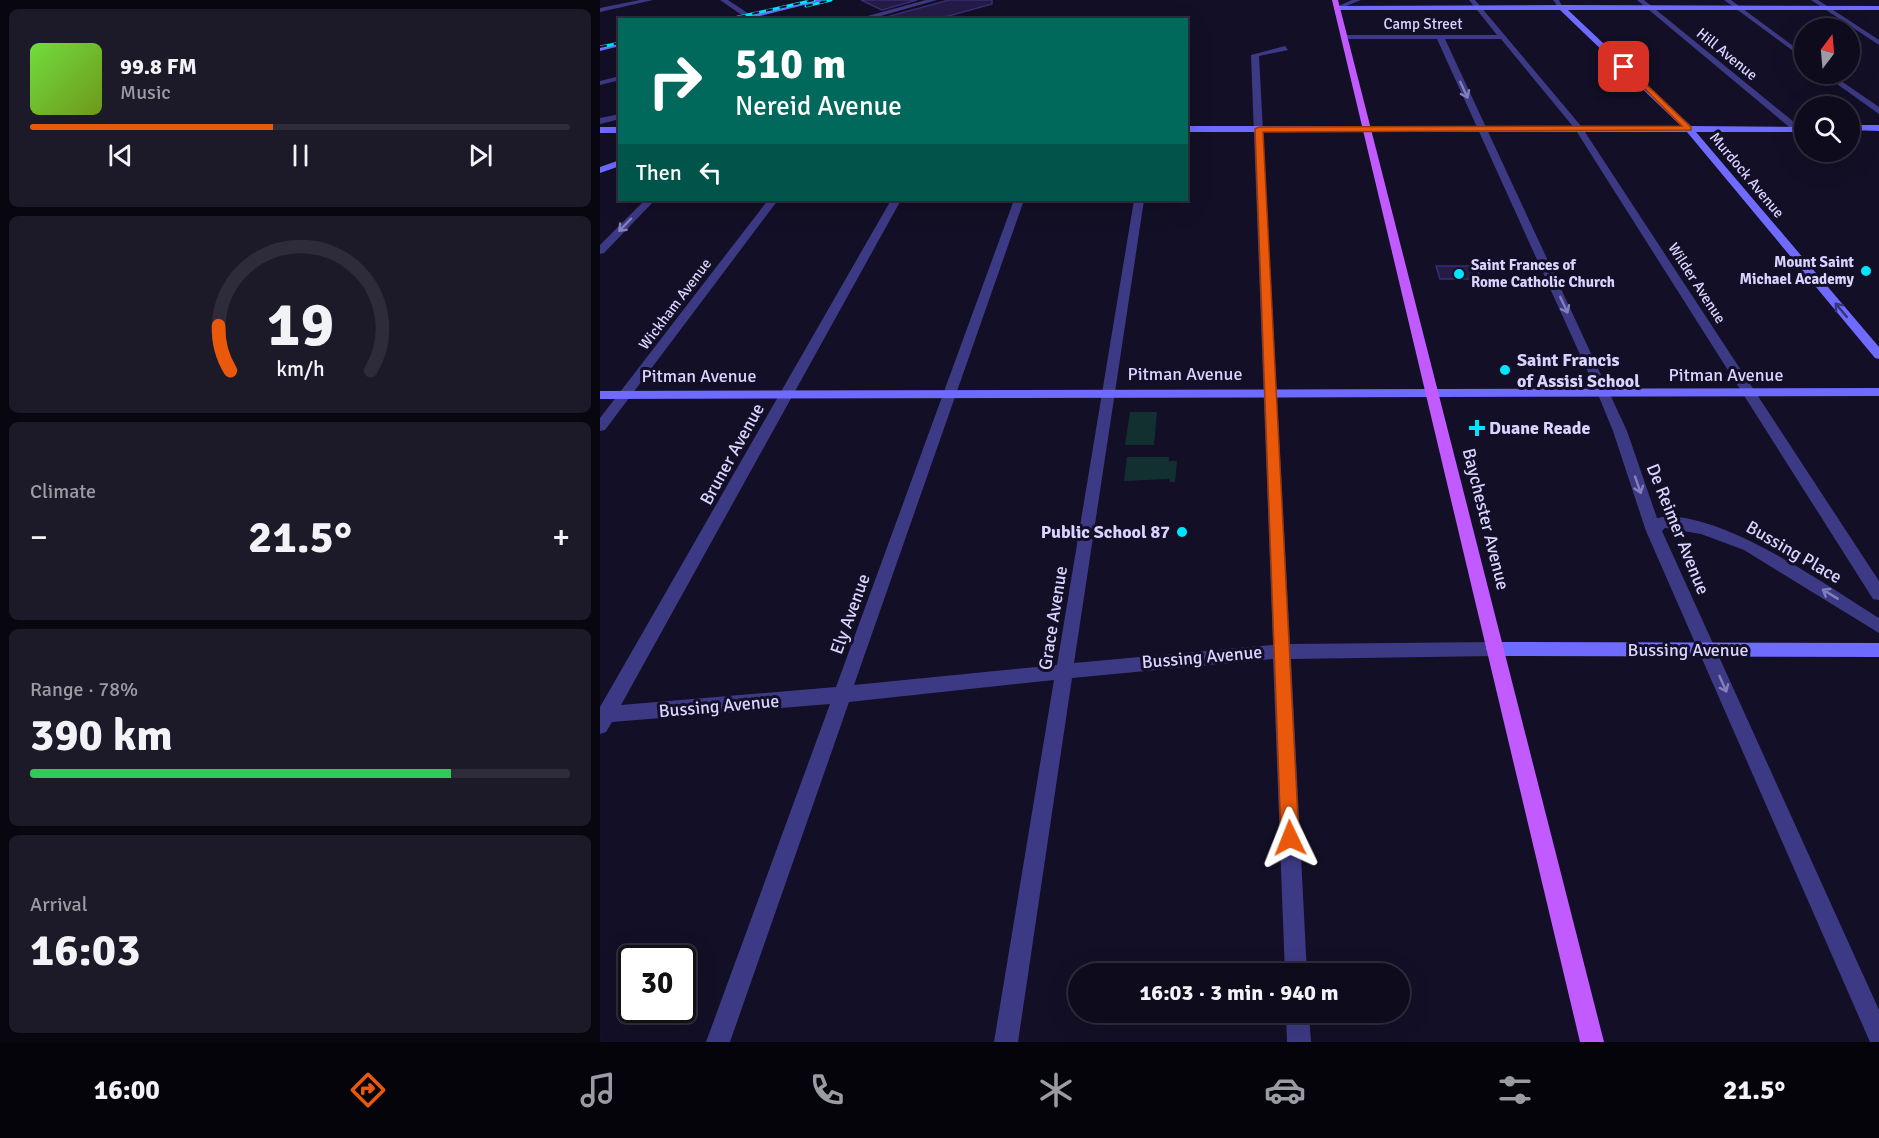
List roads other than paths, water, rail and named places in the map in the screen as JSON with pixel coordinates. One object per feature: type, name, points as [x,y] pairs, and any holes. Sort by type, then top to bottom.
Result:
[{"type":"main road","name":"Baychester Avenue","points":[[1336,4],[1592,1042]]},
{"type":"street","points":[[600,10],[650,0]]},
{"type":"street","points":[[723,0],[752,18],[821,0]]},
{"type":"street","points":[[864,18],[934,0]]},
{"type":"street","points":[[1336,4],[1358,0]]},
{"type":"street","name":"Murdock Avenue","points":[[1556,0],[1689,129],[1879,355]]},
{"type":"street","name":"Hill Avenue","points":[[1640,0],[1794,123]]},
{"type":"street","points":[[1727,0],[1794,50]]},
{"type":"street","points":[[1814,0],[1879,43]]},
{"type":"street","points":[[1336,4],[1879,8]]},
{"type":"street","name":"Wilder Avenue","points":[[1475,4],[1578,128],[1879,594]]},
{"type":"street","name":"Camp Street","points":[[1344,37],[1502,37]]},
{"type":"street","name":"De Reimer Avenue","points":[[1440,37],[1604,392],[1620,431],[1654,531],[1879,1036]]},
{"type":"street","points":[[600,49],[618,44]]},
{"type":"street","points":[[1285,48],[1255,55],[1296,963]]},
{"type":"street","points":[[600,83],[618,78]]},
{"type":"street","points":[[1841,84],[1879,111]]},
{"type":"street","points":[[600,121],[618,116]]},
{"type":"street","points":[[1860,129],[1879,128]]},
{"type":"street","points":[[1188,129],[1794,129]]},
{"type":"street","points":[[600,130],[618,130]]},
{"type":"street","points":[[600,170],[618,164]]},
{"type":"street","points":[[600,251],[649,201]]},
{"type":"street","name":"Wickham Avenue","points":[[600,427],[772,201]]},
{"type":"street","name":"Bruner Avenue","points":[[602,719],[895,201]]},
{"type":"street","name":"Ely Avenue","points":[[718,1042],[1018,201]]},
{"type":"street","name":"Grace Avenue","points":[[1006,1042],[1139,201]]},
{"type":"street","name":"Pitman Avenue","points":[[600,395],[1879,392]]},
{"type":"street","name":"Bussing Place","points":[[1654,531],[1661,522],[1672,522],[1729,537],[1749,546],[1879,626]]},
{"type":"street","name":"Bussing Avenue","points":[[602,719],[997,679],[1065,669],[1257,652],[1495,649],[1879,650]]},
{"type":"street","points":[[1298,1023],[1299,1042]]},
{"type":"railway","points":[[734,18],[814,0]]},
{"type":"railway","points":[[806,6],[831,0]]},
{"type":"railway","points":[[600,47],[618,43]]},
{"type":"place","name":"Mount Saint Michael Academy","points":[[1866,271]]},
{"type":"place","name":"Saint Frances of Rome Catholic Church","points":[[1459,274]]},
{"type":"place","name":"Saint Francis of Assisi School","points":[[1505,370]]},
{"type":"place","name":"Duane Reade","points":[[1477,428]]},
{"type":"place","name":"Public School 87","points":[[1182,532]]}]
